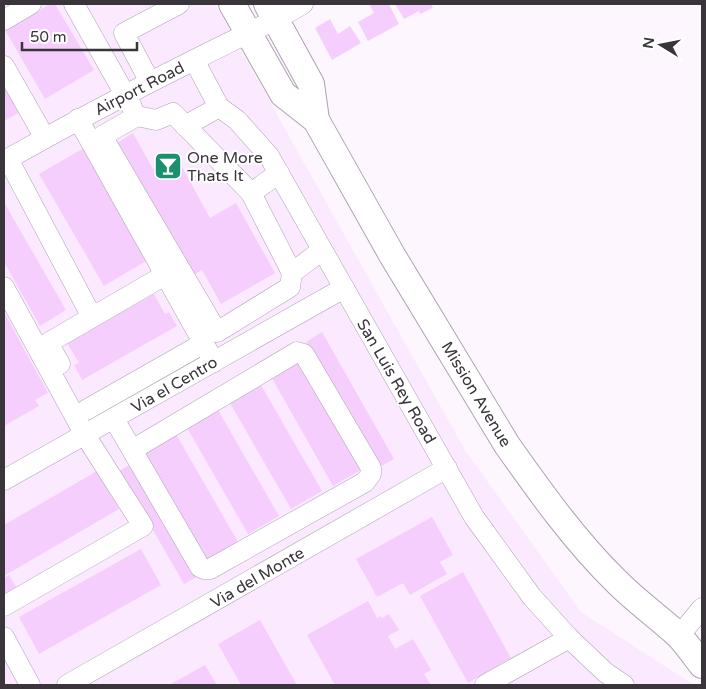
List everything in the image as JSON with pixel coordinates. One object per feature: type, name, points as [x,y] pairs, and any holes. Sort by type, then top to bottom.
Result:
[{"type":"main road","name":"Mission Avenue","points":[[232,4],[283,94],[316,120]]},
{"type":"main road","name":"Mission Avenue","points":[[272,12],[311,84],[316,120],[392,256],[507,445],[546,500],[590,554],[616,582],[690,640],[702,664]]},
{"type":"street","points":[[4,20],[31,4]]},
{"type":"street","points":[[74,4],[137,116]]},
{"type":"street","points":[[150,82],[124,33],[179,4]]},
{"type":"street","name":"Airport Road","points":[[6,160],[83,117],[248,33],[272,12],[303,4]]},
{"type":"street","name":"San Luis Rey Road","points":[[194,60],[219,107],[237,120],[270,156],[474,517],[532,597],[569,638],[606,673],[624,685]]},
{"type":"street","points":[[4,66],[44,138]]},
{"type":"street","points":[[185,126],[219,107]]},
{"type":"street","points":[[86,410],[290,288],[292,274],[250,193],[172,113],[156,120],[137,116],[102,136]]},
{"type":"street","points":[[83,117],[102,136],[222,357]]},
{"type":"street","points":[[83,117],[165,275],[210,337]]},
{"type":"street","points":[[6,160],[92,317]]},
{"type":"street","points":[[250,193],[279,173]]},
{"type":"street","points":[[292,274],[322,250]]},
{"type":"street","points":[[91,431],[86,410],[48,343],[165,275]]},
{"type":"street","points":[[4,287],[91,431],[143,526],[4,606]]},
{"type":"street","name":"Via el Centro","points":[[4,480],[344,288]]},
{"type":"street","points":[[283,292],[295,315]]},
{"type":"street","points":[[114,419],[132,450],[200,567],[204,569],[210,569],[365,482],[371,474],[371,468],[304,354],[297,352],[132,450]]},
{"type":"street","name":"Via del Monte","points":[[67,685],[447,468]]},
{"type":"street","points":[[690,640],[702,608]]},
{"type":"street","points":[[4,637],[30,685]]},
{"type":"street","points":[[485,685],[569,638]]},
{"type":"shaded area","points":[[4,4],[215,4],[465,450],[581,612],[694,685],[4,685]]},
{"type":"building","points":[[50,4],[55,4],[94,70],[45,99],[5,30]]},
{"type":"building","points":[[369,4],[389,4],[399,24],[368,41],[358,22],[374,13]]},
{"type":"building","points":[[395,4],[431,4],[433,8],[420,14],[419,11],[404,19]]},
{"type":"building","points":[[330,19],[338,34],[350,26],[361,43],[332,60],[315,28]]},
{"type":"building","points":[[4,80],[22,111],[4,121]]},
{"type":"building","points":[[133,133],[153,169],[176,156],[210,218],[236,203],[275,273],[221,304],[202,270],[190,277],[115,144]]},
{"type":"building","points":[[89,145],[153,257],[104,286],[39,174]]},
{"type":"building","points":[[5,204],[66,310],[40,326],[4,262]]},
{"type":"building","points":[[154,294],[165,314],[169,312],[177,326],[82,380],[74,365],[79,363],[67,343]]},
{"type":"building","points":[[4,312],[48,393],[35,400],[39,406],[4,426]]},
{"type":"building","points":[[322,332],[394,459],[378,468],[306,342]]},
{"type":"building","points":[[300,355],[364,468],[333,486],[269,373]]},
{"type":"building","points":[[257,378],[322,491],[291,509],[226,396]]},
{"type":"building","points":[[214,403],[279,516],[248,534],[183,421]]},
{"type":"building","points":[[173,429],[238,542],[207,560],[142,447]]},
{"type":"building","points":[[135,462],[200,575],[184,584],[119,471]]},
{"type":"building","points":[[97,471],[119,509],[4,576],[4,525]]},
{"type":"building","points":[[432,517],[453,555],[440,562],[447,574],[410,595],[403,583],[377,597],[356,559]]},
{"type":"building","points":[[141,549],[161,585],[39,654],[19,617]]},
{"type":"building","points":[[463,572],[511,658],[468,683],[420,596]]},
{"type":"building","points":[[9,575],[16,587],[4,594],[4,578]]},
{"type":"building","points":[[368,601],[377,618],[381,616],[382,618],[389,614],[399,630],[388,636],[395,649],[413,639],[431,670],[424,674],[431,685],[335,685],[307,635]]},
{"type":"building","points":[[260,620],[297,685],[241,685],[218,644]]},
{"type":"building","points":[[205,665],[217,685],[169,685]]},
{"type":"place","name":"One More Thats It","points":[[168,166]]}]
